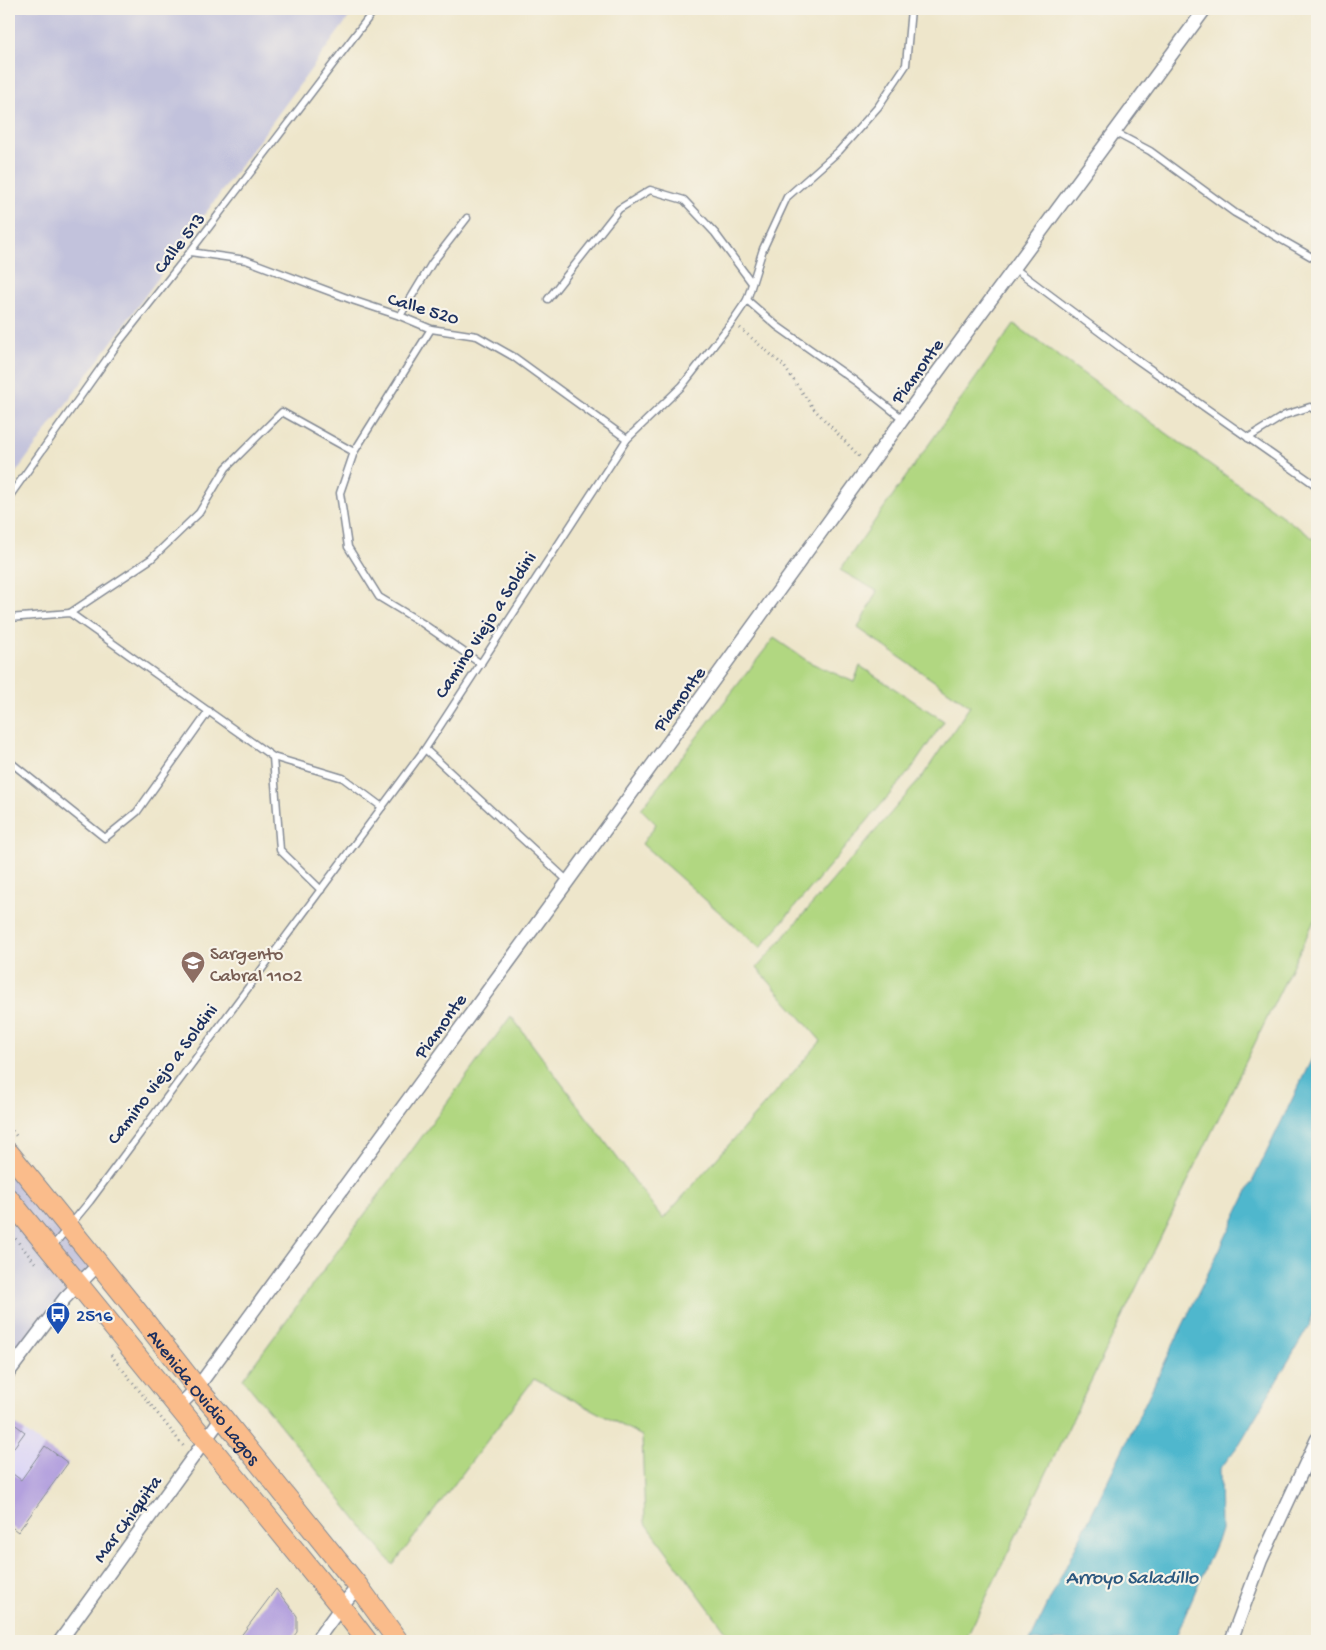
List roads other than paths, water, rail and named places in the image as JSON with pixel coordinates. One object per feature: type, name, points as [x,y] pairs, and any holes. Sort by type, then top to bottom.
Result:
[{"type":"main road","name":"Avenida Ovidio Lagos","points":[[9,1152],[358,1586],[398,1641]]},
{"type":"main road","name":"Avenida Ovidio Lagos","points":[[9,1199],[341,1607],[366,1641]]},
{"type":"street","name":"Piamonte","points":[[178,1407],[197,1388],[903,419],[1205,9]]},
{"type":"street","points":[[9,1372],[65,1298],[99,1264]]},
{"type":"street","name":"Mar Chiquita","points":[[60,1641],[222,1417]]},
{"type":"street","points":[[1231,1641],[1261,1560],[1300,1472],[1317,1439]]},
{"type":"street","points":[[316,1641],[358,1586]]},
{"type":"lane","name":"Calle 513","points":[[9,497],[119,342],[375,9]]},
{"type":"lane","name":"Camino viejo a Soldini","points":[[50,1250],[90,1201],[425,749],[627,439],[682,386],[732,322],[747,300],[763,249],[787,197],[839,151],[878,107],[906,65],[911,9]]},
{"type":"lane","points":[[1114,132],[1150,151],[1236,213],[1317,260]]},
{"type":"lane","points":[[548,300],[619,209],[650,190],[684,200],[715,234],[752,283]]},
{"type":"lane","points":[[400,316],[432,263],[467,218]]},
{"type":"lane","name":"Calle 520","points":[[190,252],[246,260],[431,329],[478,336],[514,357],[627,439]]},
{"type":"lane","points":[[1014,268],[1133,357],[1317,486]]},
{"type":"lane","points":[[747,300],[777,326],[855,381],[903,419]]},
{"type":"lane","points":[[431,329],[354,452],[340,493],[348,547],[379,597],[422,623],[480,664]]},
{"type":"lane","points":[[1248,438],[1285,415],[1310,407],[1317,410]]},
{"type":"lane","points":[[9,618],[70,613],[151,559],[199,513],[226,468],[282,412],[354,452]]},
{"type":"lane","points":[[70,613],[273,757],[342,778],[382,807]]},
{"type":"lane","points":[[9,643],[9,682]]},
{"type":"lane","points":[[9,761],[105,838],[137,812],[209,711]]},
{"type":"lane","points":[[425,749],[568,881]]},
{"type":"lane","points":[[273,757],[280,850],[320,890]]},
{"type":"water","name":"Arroyo Saladillo","points":[[1317,1048],[1317,1303],[1309,1326],[1240,1443],[1220,1469],[1221,1531],[1174,1641],[1030,1641]]},
{"type":"place","name":"Sargento Cabral 1102","points":[[193,984]]},
{"type":"place","name":"2516","points":[[58,1335]]}]
